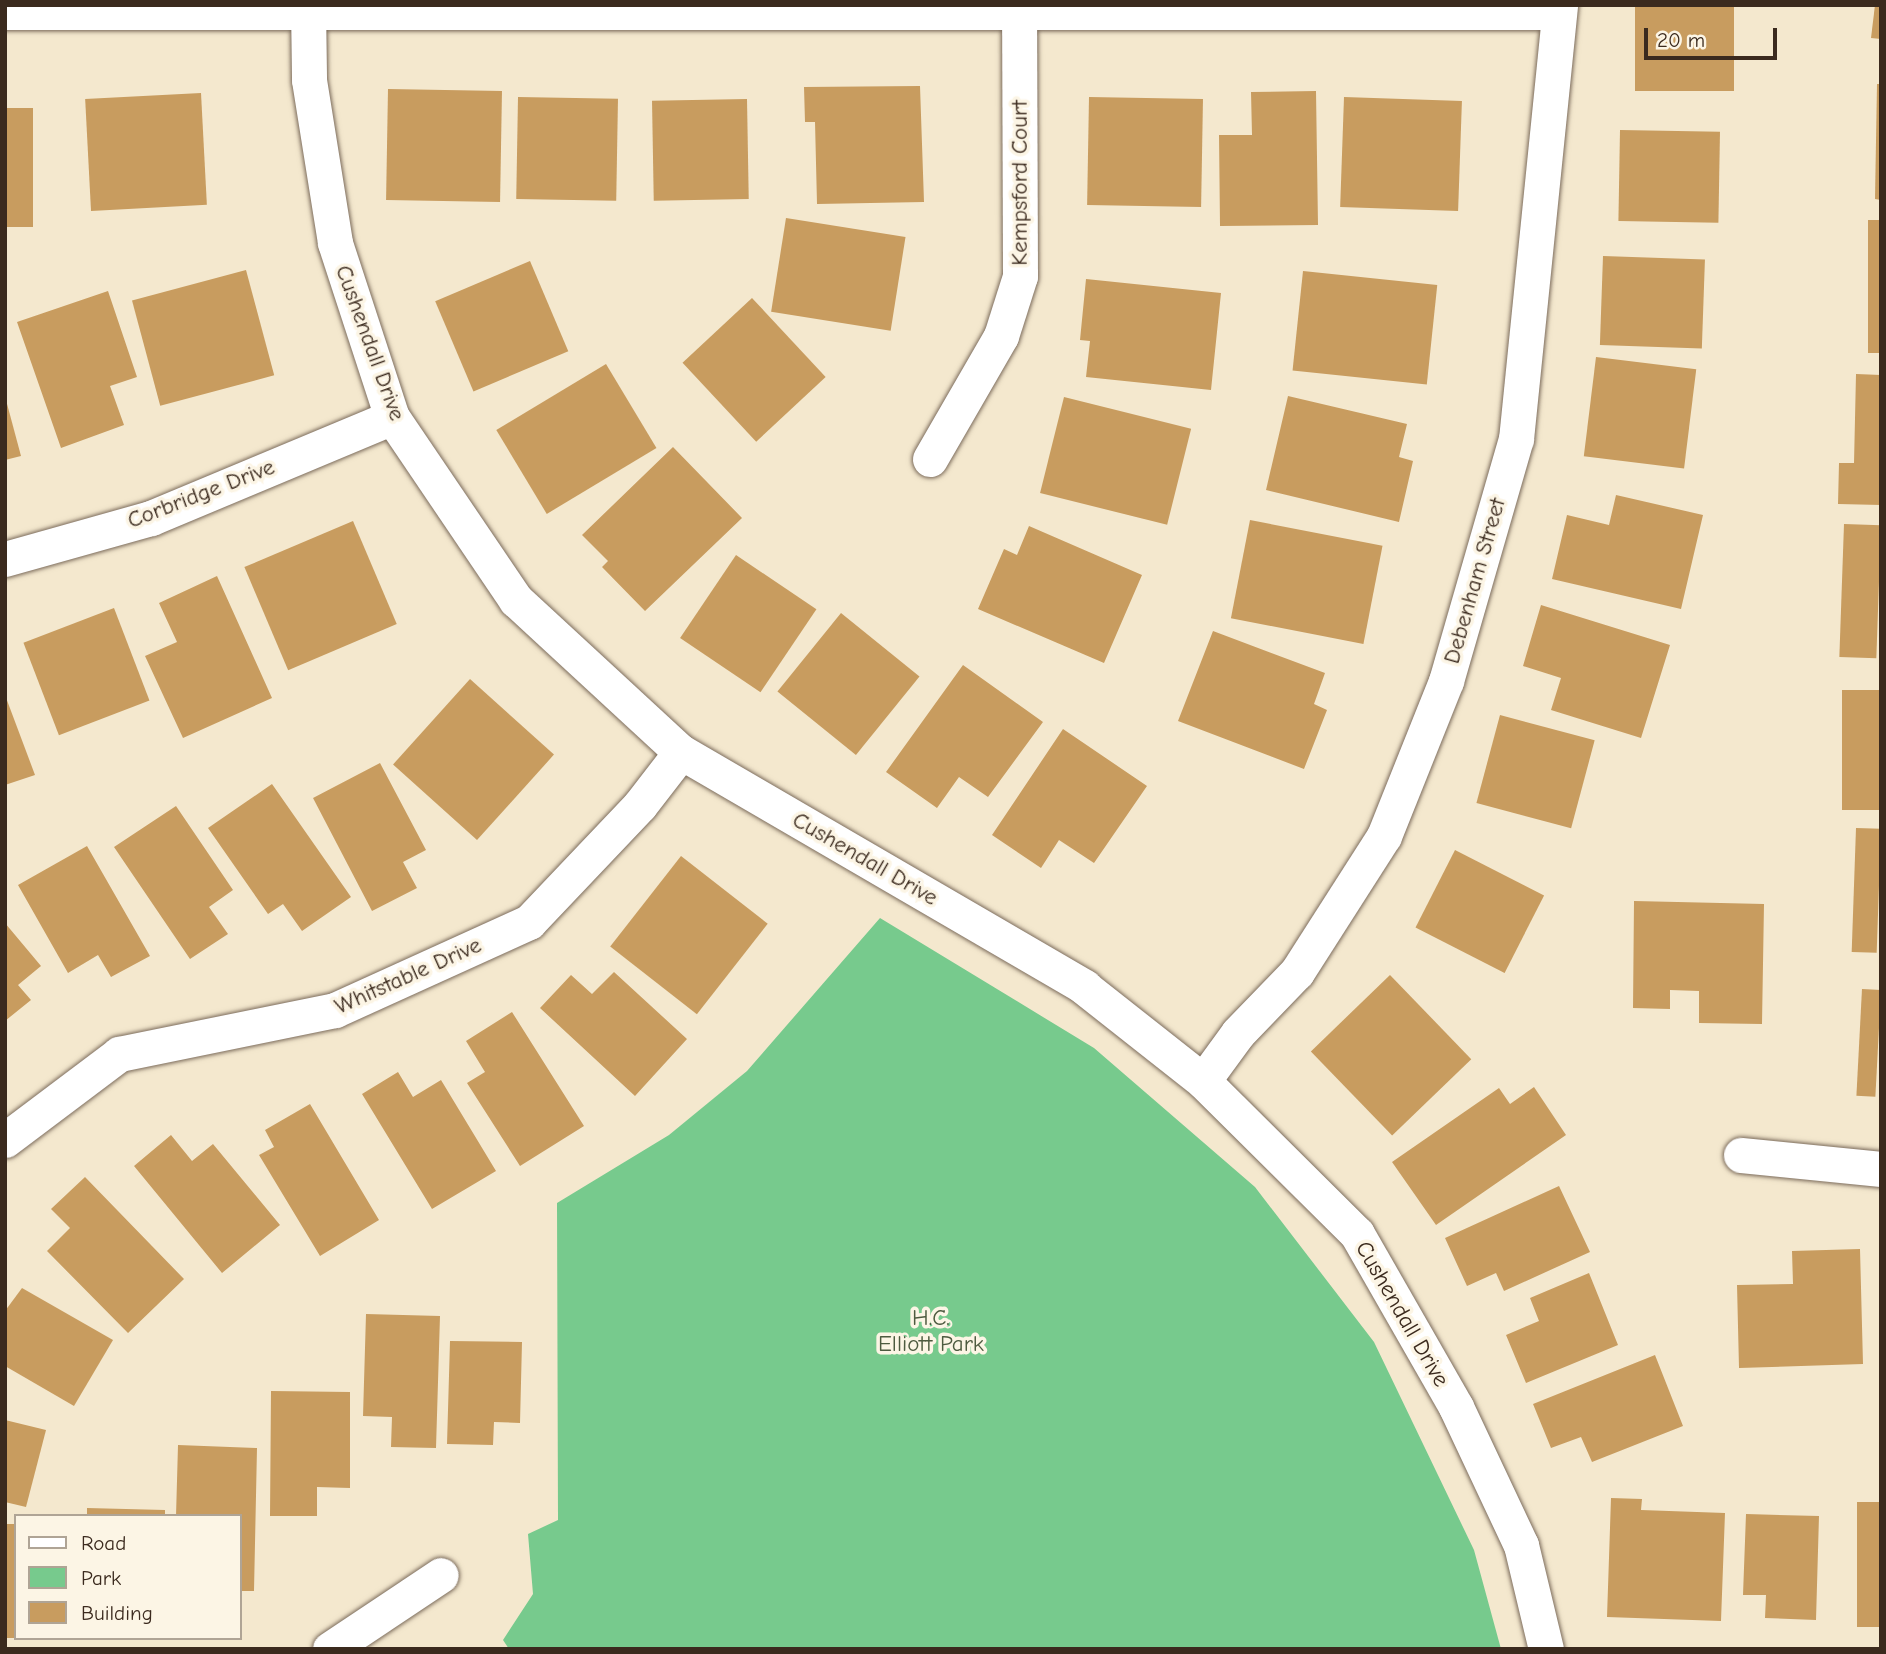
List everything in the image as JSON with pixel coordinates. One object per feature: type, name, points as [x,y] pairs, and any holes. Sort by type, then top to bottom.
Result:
[{"type":"street","points":[[5,12],[308,9],[1560,9]]},
{"type":"street","name":"Cushendall Drive","points":[[308,9],[309,80],[335,243],[392,416],[516,600],[681,752],[1084,987],[1203,1081],[1357,1234],[1456,1407],[1521,1545],[1546,1649]]},
{"type":"street","name":"Debenham Street","points":[[1203,1081],[1238,1033],[1297,972],[1384,836],[1446,681],[1516,439],[1560,9]]},
{"type":"street","name":"Kempsford Court","points":[[930,459],[1001,336],[1020,276],[1019,11]]},
{"type":"street","name":"Corbridge Drive","points":[[5,559],[151,518],[392,416]]},
{"type":"street","name":"Whitstable Drive","points":[[5,1140],[119,1054],[335,1010],[529,922],[640,805],[681,752]]},
{"type":"street","points":[[1741,1155],[1881,1169]]},
{"type":"street","points":[[330,1649],[442,1575]]},
{"type":"green space","name":"H.C. Elliott Park","points":[[880,918],[1094,1048],[1255,1187],[1374,1342],[1474,1550],[1501,1649],[509,1649],[503,1640],[533,1594],[528,1534],[558,1520],[557,1203],[669,1135],[747,1071]]},
{"type":"building","points":[[1635,5],[1734,5],[1734,91],[1635,91]]},
{"type":"building","points":[[1875,5],[1881,5],[1881,39],[1871,38]]},
{"type":"building","points":[[1877,84],[1881,84],[1881,200],[1875,199]]},
{"type":"building","points":[[920,86],[924,202],[817,204],[815,122],[805,122],[804,87]]},
{"type":"building","points":[[388,89],[502,91],[500,202],[386,200]]},
{"type":"building","points":[[1316,91],[1318,225],[1220,226],[1219,135],[1252,135],[1251,92]]},
{"type":"building","points":[[201,93],[207,205],[91,211],[85,99]]},
{"type":"building","points":[[518,97],[618,99],[616,201],[516,199]]},
{"type":"building","points":[[1089,97],[1203,99],[1201,207],[1087,205]]},
{"type":"building","points":[[1344,97],[1462,101],[1458,211],[1340,207]]},
{"type":"building","points":[[747,99],[749,199],[654,201],[652,101]]},
{"type":"building","points":[[5,108],[33,108],[33,227],[5,227]]},
{"type":"building","points":[[1620,130],[1720,132],[1718,223],[1618,221]]},
{"type":"building","points":[[786,218],[906,237],[891,331],[771,312]]},
{"type":"building","points":[[1868,220],[1881,220],[1881,353],[1868,353]]},
{"type":"building","points":[[1603,256],[1705,260],[1702,349],[1600,345]]},
{"type":"building","points":[[530,261],[568,351],[473,391],[435,301]]},
{"type":"building","points":[[246,270],[274,375],[160,406],[132,301]]},
{"type":"building","points":[[1303,271],[1437,285],[1427,385],[1293,370]]},
{"type":"building","points":[[1086,279],[1221,293],[1211,390],[1086,377],[1090,341],[1080,340]]},
{"type":"building","points":[[108,291],[137,377],[110,386],[124,425],[61,448],[17,322]]},
{"type":"building","points":[[752,298],[826,377],[756,442],[683,363]]},
{"type":"building","points":[[1596,357],[1696,369],[1684,469],[1584,456]]},
{"type":"building","points":[[606,364],[656,448],[547,514],[496,430]]},
{"type":"building","points":[[1856,374],[1881,375],[1881,505],[1838,504],[1839,463],[1854,463]]},
{"type":"building","points":[[1288,396],[1407,424],[1399,457],[1413,461],[1399,522],[1266,490]]},
{"type":"building","points":[[1064,397],[1191,429],[1167,525],[1040,493]]},
{"type":"building","points":[[5,401],[21,456],[5,460]]},
{"type":"building","points":[[673,447],[742,518],[645,611],[602,567],[608,561],[582,535]]},
{"type":"building","points":[[1616,495],[1703,515],[1681,609],[1552,579],[1567,515],[1609,525]]},
{"type":"building","points":[[1250,520],[1383,546],[1363,644],[1231,618]]},
{"type":"building","points":[[353,521],[397,624],[288,670],[244,567]]},
{"type":"building","points":[[1844,524],[1881,525],[1876,658],[1839,657]]},
{"type":"building","points":[[1029,526],[1142,575],[1104,663],[978,609],[1004,549],[1017,555]]},
{"type":"building","points":[[736,555],[816,609],[760,692],[680,638]]},
{"type":"building","points":[[217,576],[272,698],[183,738],[145,656],[177,642],[159,603]]},
{"type":"building","points":[[1541,605],[1670,645],[1641,738],[1551,710],[1561,678],[1523,666]]},
{"type":"building","points":[[114,608],[149,700],[59,735],[23,643]]},
{"type":"building","points":[[841,613],[919,677],[856,755],[777,691]]},
{"type":"building","points":[[1213,631],[1325,673],[1314,704],[1327,710],[1304,769],[1178,721]]},
{"type":"building","points":[[963,665],[1043,722],[988,797],[959,777],[937,808],[886,772]]},
{"type":"building","points":[[470,679],[554,755],[477,840],[393,764]]},
{"type":"building","points":[[1842,690],[1881,690],[1881,810],[1842,810]]},
{"type":"building","points":[[5,695],[35,775],[5,785]]},
{"type":"building","points":[[1500,715],[1595,740],[1571,828],[1476,803]]},
{"type":"building","points":[[1063,729],[1147,786],[1094,863],[1059,840],[1041,868],[992,835]]},
{"type":"building","points":[[380,763],[426,850],[403,862],[417,888],[372,911],[313,798]]},
{"type":"building","points":[[272,784],[351,897],[302,931],[283,904],[268,914],[208,828]]},
{"type":"building","points":[[176,806],[233,890],[209,907],[228,934],[190,959],[114,847]]},
{"type":"building","points":[[1856,828],[1881,829],[1877,953],[1852,952]]},
{"type":"building","points":[[87,846],[150,956],[111,977],[98,955],[68,973],[18,885]]},
{"type":"building","points":[[1455,850],[1544,895],[1505,973],[1416,928]]},
{"type":"building","points":[[681,856],[768,924],[697,1014],[610,947]]},
{"type":"building","points":[[1634,901],[1764,904],[1762,1024],[1699,1023],[1699,991],[1670,990],[1670,1009],[1633,1008]]},
{"type":"building","points":[[5,923],[41,966],[18,985],[31,1000],[5,1021]]},
{"type":"building","points":[[614,972],[687,1039],[635,1096],[540,1008],[571,975],[592,994]]},
{"type":"building","points":[[1390,975],[1471,1059],[1392,1136],[1311,1051]]},
{"type":"building","points":[[1862,989],[1881,990],[1875,1097],[1856,1096]]},
{"type":"building","points":[[512,1012],[584,1126],[520,1166],[467,1083],[485,1072],[466,1041]]},
{"type":"building","points":[[398,1072],[413,1097],[441,1080],[496,1171],[432,1209],[362,1094]]},
{"type":"building","points":[[1534,1087],[1566,1135],[1436,1225],[1392,1162],[1499,1088],[1510,1104]]},
{"type":"building","points":[[310,1104],[379,1220],[320,1256],[259,1155],[274,1147],[265,1130]]},
{"type":"building","points":[[171,1135],[192,1161],[213,1144],[280,1225],[222,1273],[134,1166]]},
{"type":"building","points":[[85,1177],[184,1279],[128,1333],[47,1251],[70,1228],[51,1209]]},
{"type":"building","points":[[1559,1186],[1590,1252],[1504,1291],[1496,1273],[1467,1286],[1445,1238]]},
{"type":"building","points":[[1860,1249],[1863,1364],[1739,1368],[1737,1285],[1793,1284],[1792,1251]]},
{"type":"building","points":[[1589,1273],[1618,1345],[1526,1383],[1506,1335],[1539,1321],[1530,1298]]},
{"type":"building","points":[[22,1288],[113,1340],[74,1406],[5,1366],[5,1311]]},
{"type":"building","points":[[366,1314],[440,1316],[436,1448],[391,1447],[392,1417],[363,1416]]},
{"type":"building","points":[[450,1341],[522,1342],[520,1423],[494,1422],[493,1445],[447,1444]]},
{"type":"building","points":[[1655,1355],[1683,1426],[1592,1462],[1581,1437],[1551,1448],[1533,1404]]},
{"type":"building","points":[[271,1391],[350,1392],[350,1488],[317,1487],[317,1516],[270,1516]]},
{"type":"building","points":[[5,1420],[46,1430],[26,1507],[5,1502]]},
{"type":"building","points":[[178,1445],[257,1448],[254,1591],[242,1591],[242,1514],[176,1514]]},
{"type":"building","points":[[1611,1498],[1642,1499],[1641,1510],[1725,1513],[1721,1621],[1607,1617]]},
{"type":"building","points":[[1857,1502],[1881,1502],[1881,1627],[1857,1627]]},
{"type":"building","points":[[87,1508],[165,1510],[165,1514],[87,1514]]},
{"type":"building","points":[[1746,1514],[1819,1516],[1816,1620],[1765,1618],[1766,1595],[1743,1595]]},
{"type":"building","points":[[5,1524],[14,1524],[14,1638],[5,1638]]}]
